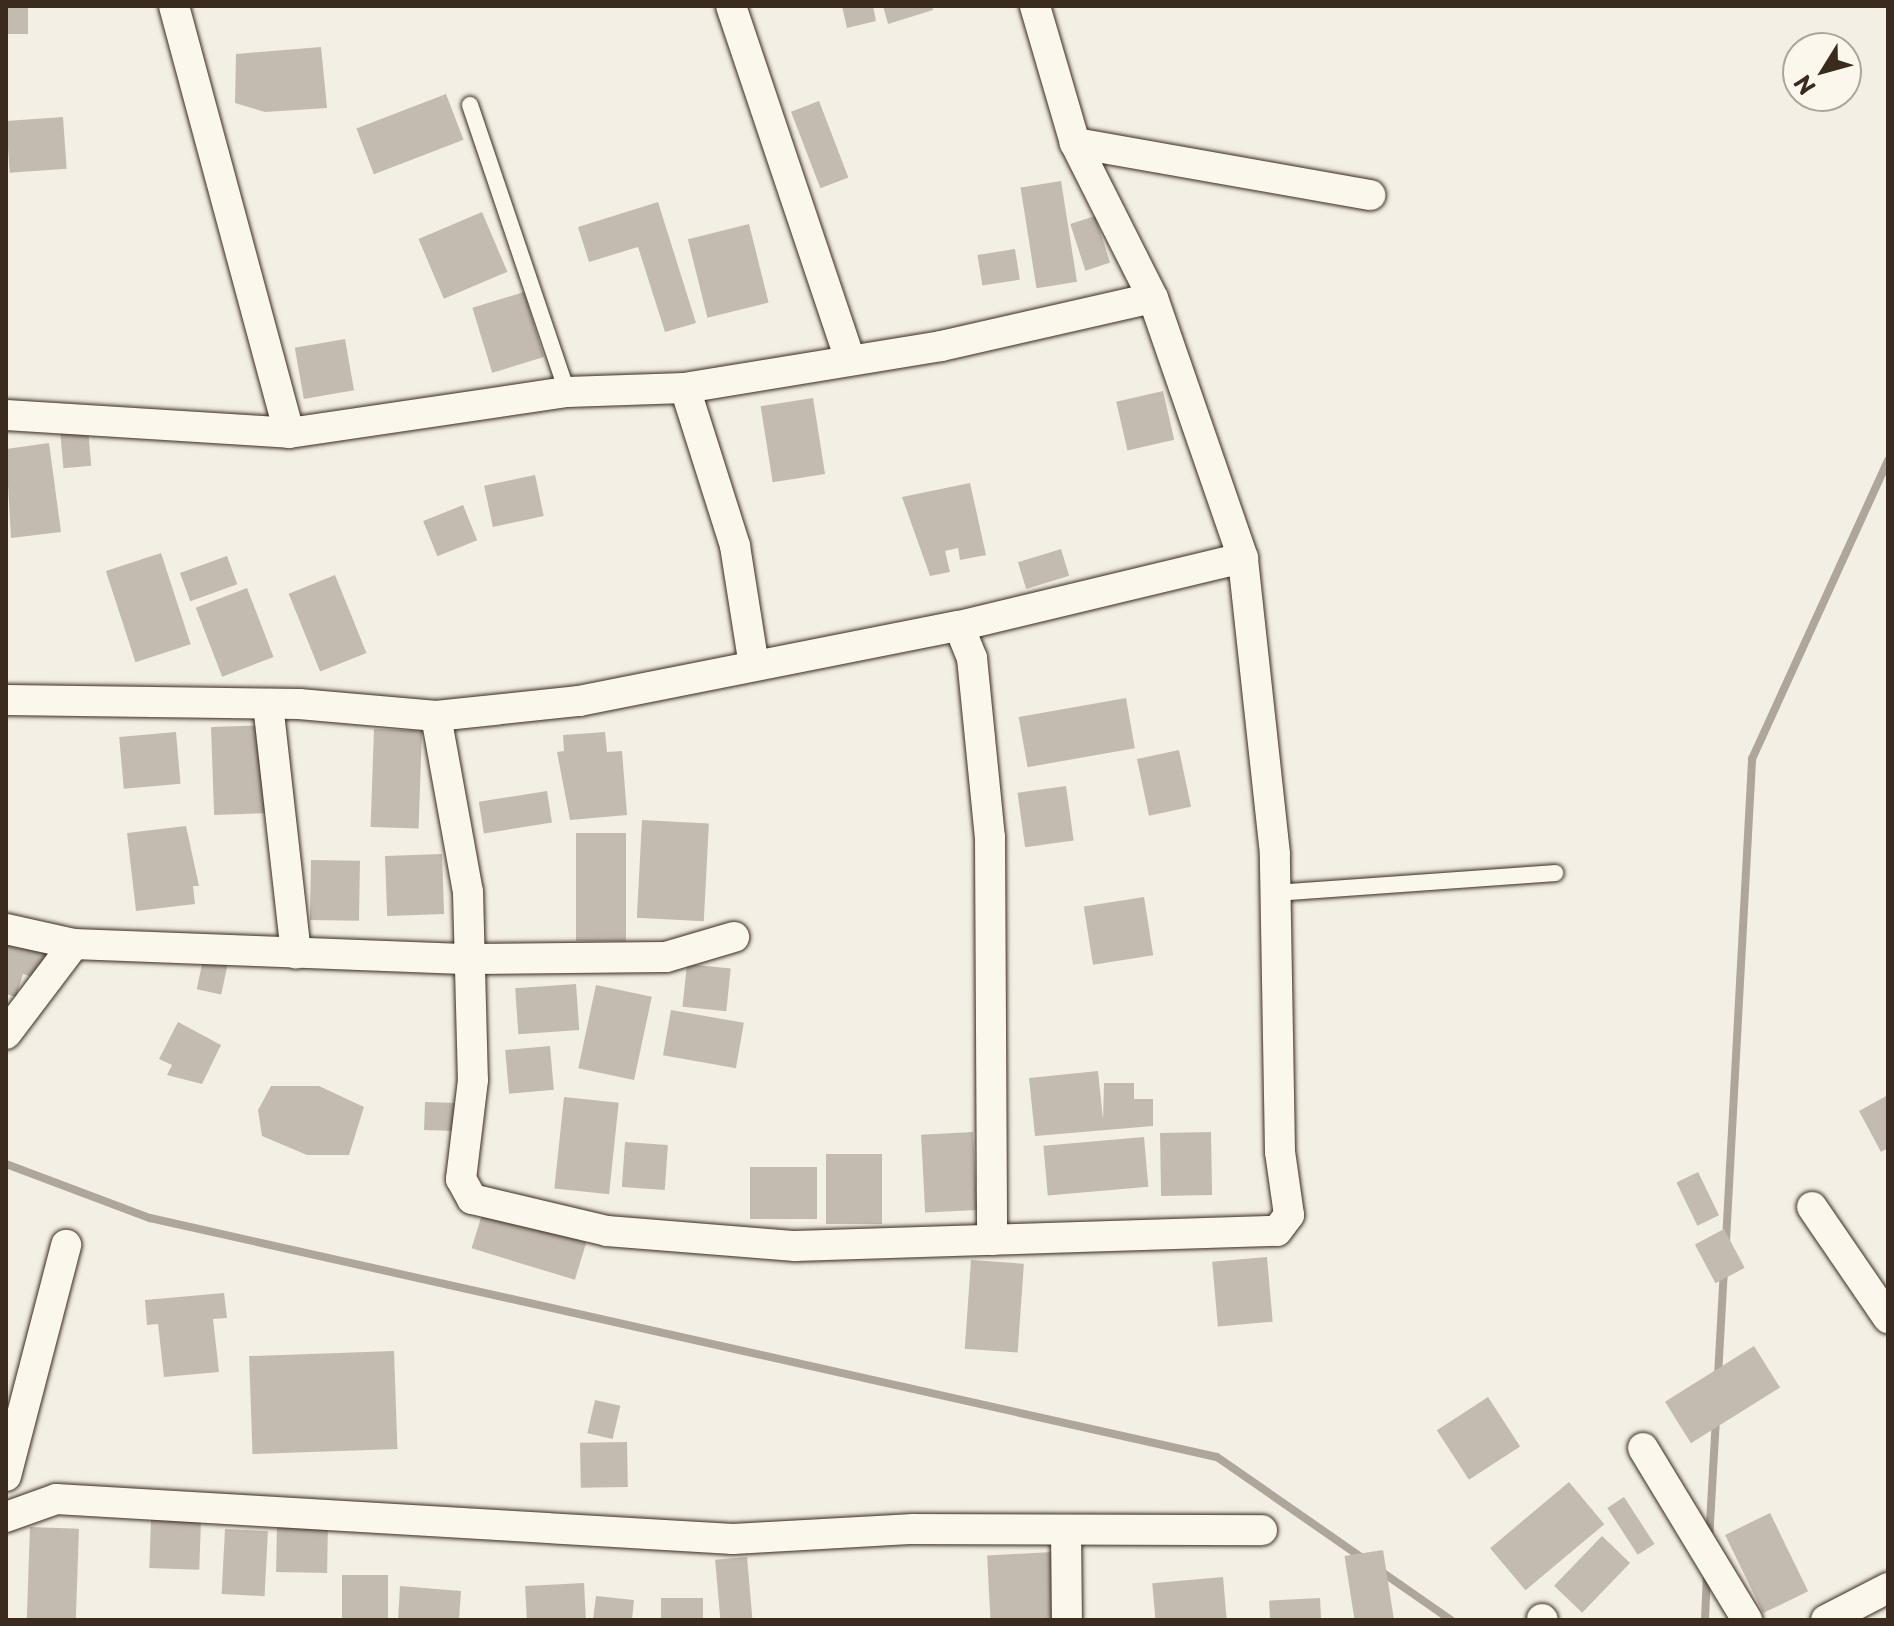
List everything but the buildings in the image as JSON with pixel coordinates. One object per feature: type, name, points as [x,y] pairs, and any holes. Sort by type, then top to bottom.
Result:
[{"type":"street","points":[[174,6],[289,433]]},
{"type":"street","points":[[731,6],[850,359]]},
{"type":"street","points":[[436,716],[464,836],[473,1080],[461,1179],[472,1199],[607,1231],[795,1246],[1277,1231],[1289,1215],[1280,1152],[1276,893],[1243,558],[1153,298],[1075,143],[1035,6]]},
{"type":"street","points":[[1075,143],[1370,195]]},
{"type":"street","points":[[6,415],[289,433],[567,392],[685,388],[850,359],[1153,298]]},
{"type":"street","points":[[685,388],[735,546],[754,666]]},
{"type":"street","points":[[6,700],[268,704],[436,716],[579,701],[959,626],[1243,558]]},
{"type":"street","points":[[959,626],[972,658],[990,837],[992,1240]]},
{"type":"street","points":[[268,704],[296,953]]},
{"type":"street","points":[[6,929],[74,944],[470,959],[666,957],[734,937]]},
{"type":"street","points":[[6,1034],[74,944]]},
{"type":"street","points":[[1812,1207],[1888,1318]]},
{"type":"street","points":[[6,1476],[66,1245]]},
{"type":"street","points":[[1643,1448],[1747,1620]]},
{"type":"street","points":[[6,1517],[56,1499],[733,1539],[1066,1530],[1262,1530]]},
{"type":"street","points":[[1066,1530],[1067,1620]]},
{"type":"street","points":[[1826,1620],[1888,1588]]},
{"type":"lane","points":[[470,105],[567,392]]},
{"type":"lane","points":[[1276,893],[1449,886],[1555,873]]},
{"type":"waterway","points":[[1726,1241],[1752,759],[1888,460]]},
{"type":"waterway","points":[[6,1164],[150,1218],[1217,1457],[1365,1560]]},
{"type":"waterway","points":[[1718,1376],[1724,1270]]},
{"type":"waterway","points":[[1709,1540],[1716,1418]]},
{"type":"waterway","points":[[1379,1570],[1451,1620]]},
{"type":"waterway","points":[[1705,1620],[1707,1574]]}]
